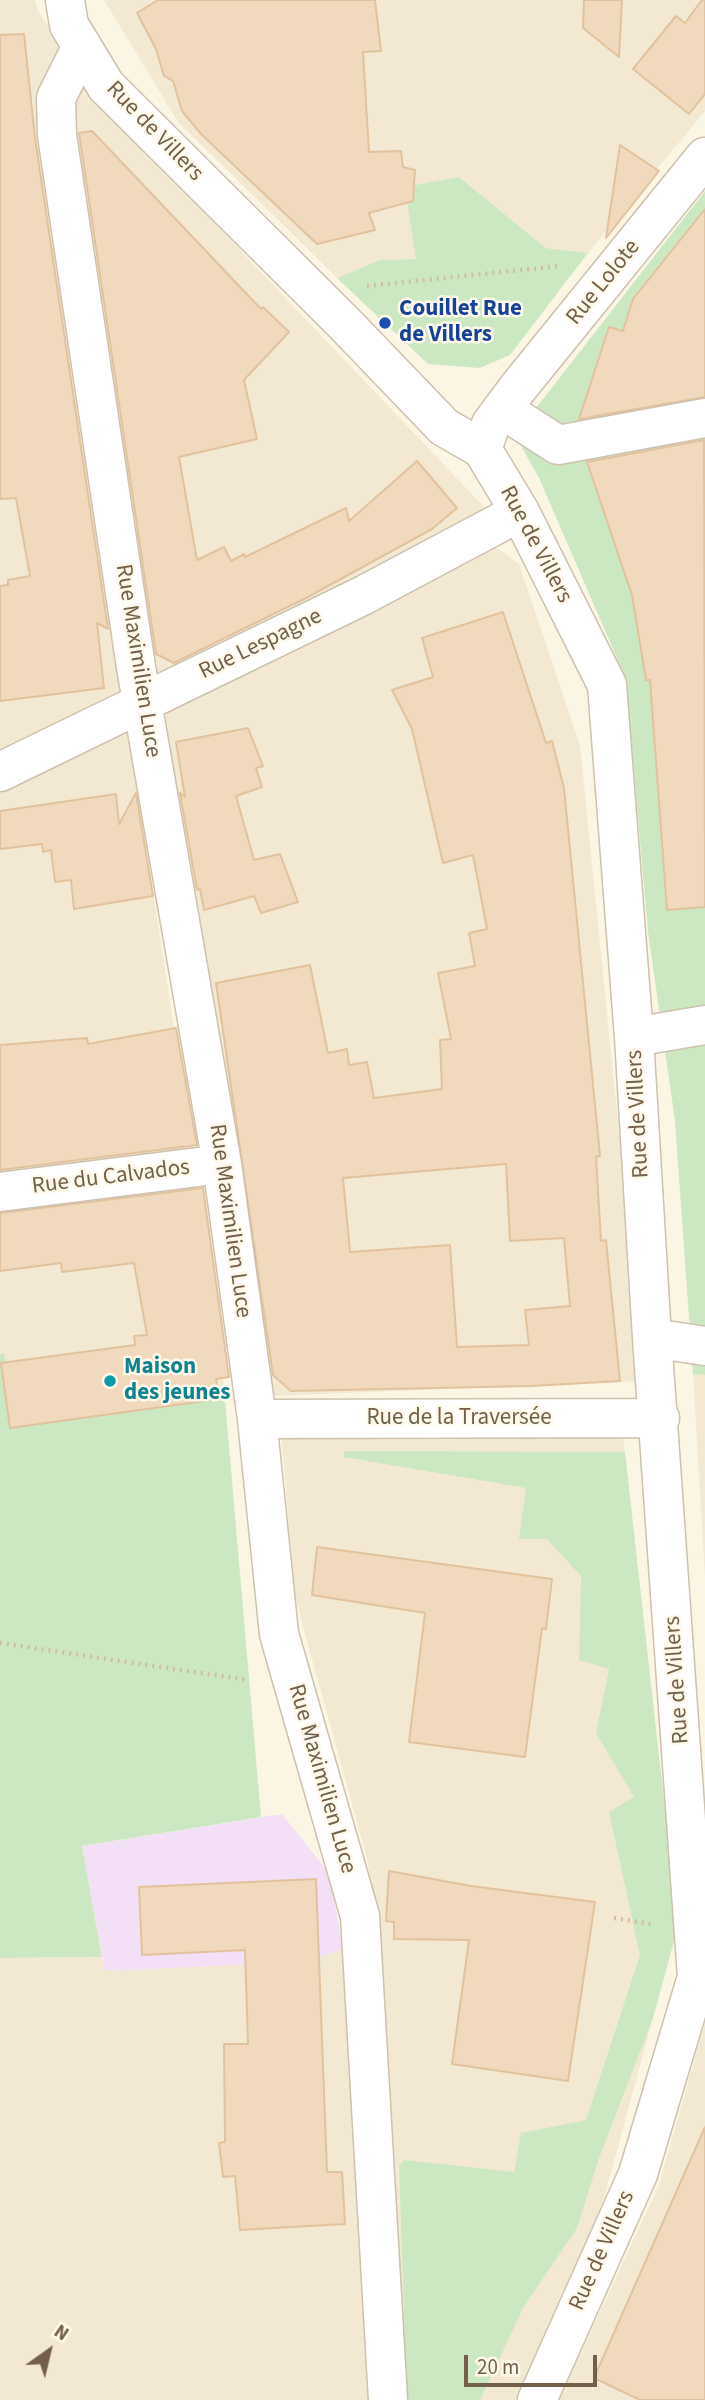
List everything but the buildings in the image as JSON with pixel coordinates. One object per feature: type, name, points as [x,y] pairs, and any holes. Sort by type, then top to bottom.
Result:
[{"type":"street","name":"Rue de Villers","points":[[65,0],[69,25],[106,86],[444,427],[482,449],[520,512],[607,685],[634,1037],[652,1338],[698,1870],[697,1978],[638,2174],[537,2400]]},
{"type":"street","name":"Rue Maximilien Luce","points":[[82,46],[56,98],[57,135],[136,667],[222,1164],[257,1419],[279,1634],[360,1916],[388,2400]]},
{"type":"street","name":"Rue Lolote","points":[[482,449],[491,424],[502,409],[705,156]]},
{"type":"street","points":[[502,409],[558,445],[705,418]]},
{"type":"street","name":"Rue Lespagne","points":[[0,772],[362,596],[520,512]]},
{"type":"street","points":[[634,1037],[705,1025]]},
{"type":"street","name":"Rue du Calvados","points":[[0,1192],[222,1164]]},
{"type":"street","points":[[652,1338],[705,1346]]},
{"type":"street","name":"Rue de la Traversée","points":[[257,1419],[660,1419]]},
{"type":"path","points":[[314,293],[417,279],[622,261]]},
{"type":"path","points":[[0,1643],[194,1670],[295,1688]]},
{"type":"shaded area","points":[[0,0],[35,0],[39,13],[121,125],[489,512],[0,769]]},
{"type":"shaded area","points":[[104,0],[705,0],[705,111],[588,253],[546,248],[459,177],[416,259],[380,260],[337,278],[178,122]]},
{"type":"shaded area","points":[[493,545],[519,564],[580,745],[644,1381],[272,1396],[159,713]]},
{"type":"shaded area","points":[[129,733],[216,1305],[224,1388],[13,1418],[3,1353],[0,1354],[0,793]]},
{"type":"shaded area","points":[[693,1374],[705,1375],[705,1577]]},
{"type":"shaded area","points":[[281,1433],[623,1437],[678,1926],[600,2213],[516,2400],[406,2400],[398,2241],[368,1862],[295,1597]]},
{"type":"shaded area","points":[[282,1814],[330,1874],[343,1949],[305,1962],[105,1971],[82,1846]]},
{"type":"shaded area","points":[[343,1949],[369,2400],[0,2400],[0,1958],[102,1957],[105,1971],[305,1962]]},
{"type":"shaded area","points":[[705,2022],[705,2400],[559,2400],[659,2185]]},
{"type":"green space","points":[[459,177],[546,248],[588,253],[510,355],[480,368],[428,364],[337,278],[380,260],[416,259],[405,187]]},
{"type":"green space","points":[[705,191],[705,1375],[693,1374],[675,1121],[648,932],[626,679],[539,478],[515,435]]},
{"type":"green space","points":[[4,1353],[14,1418],[224,1388],[261,1817],[82,1846],[102,1957],[0,1958],[0,1354]]},
{"type":"green space","points":[[344,1451],[625,1452],[678,1926],[653,2018],[599,2158],[577,2228],[523,2308],[480,2400],[407,2400],[399,2166],[404,2160],[514,2172],[521,2133],[586,2120],[640,1955],[609,1812],[634,1797],[596,1733],[609,1669],[579,1660],[581,1576],[547,1539],[519,1539],[526,1488],[344,1457]]},
{"type":"place","name":"Couillet Rue de Villers","points":[[385,323]]},
{"type":"place","name":"Maison des jeunes","points":[[110,1381]]}]
